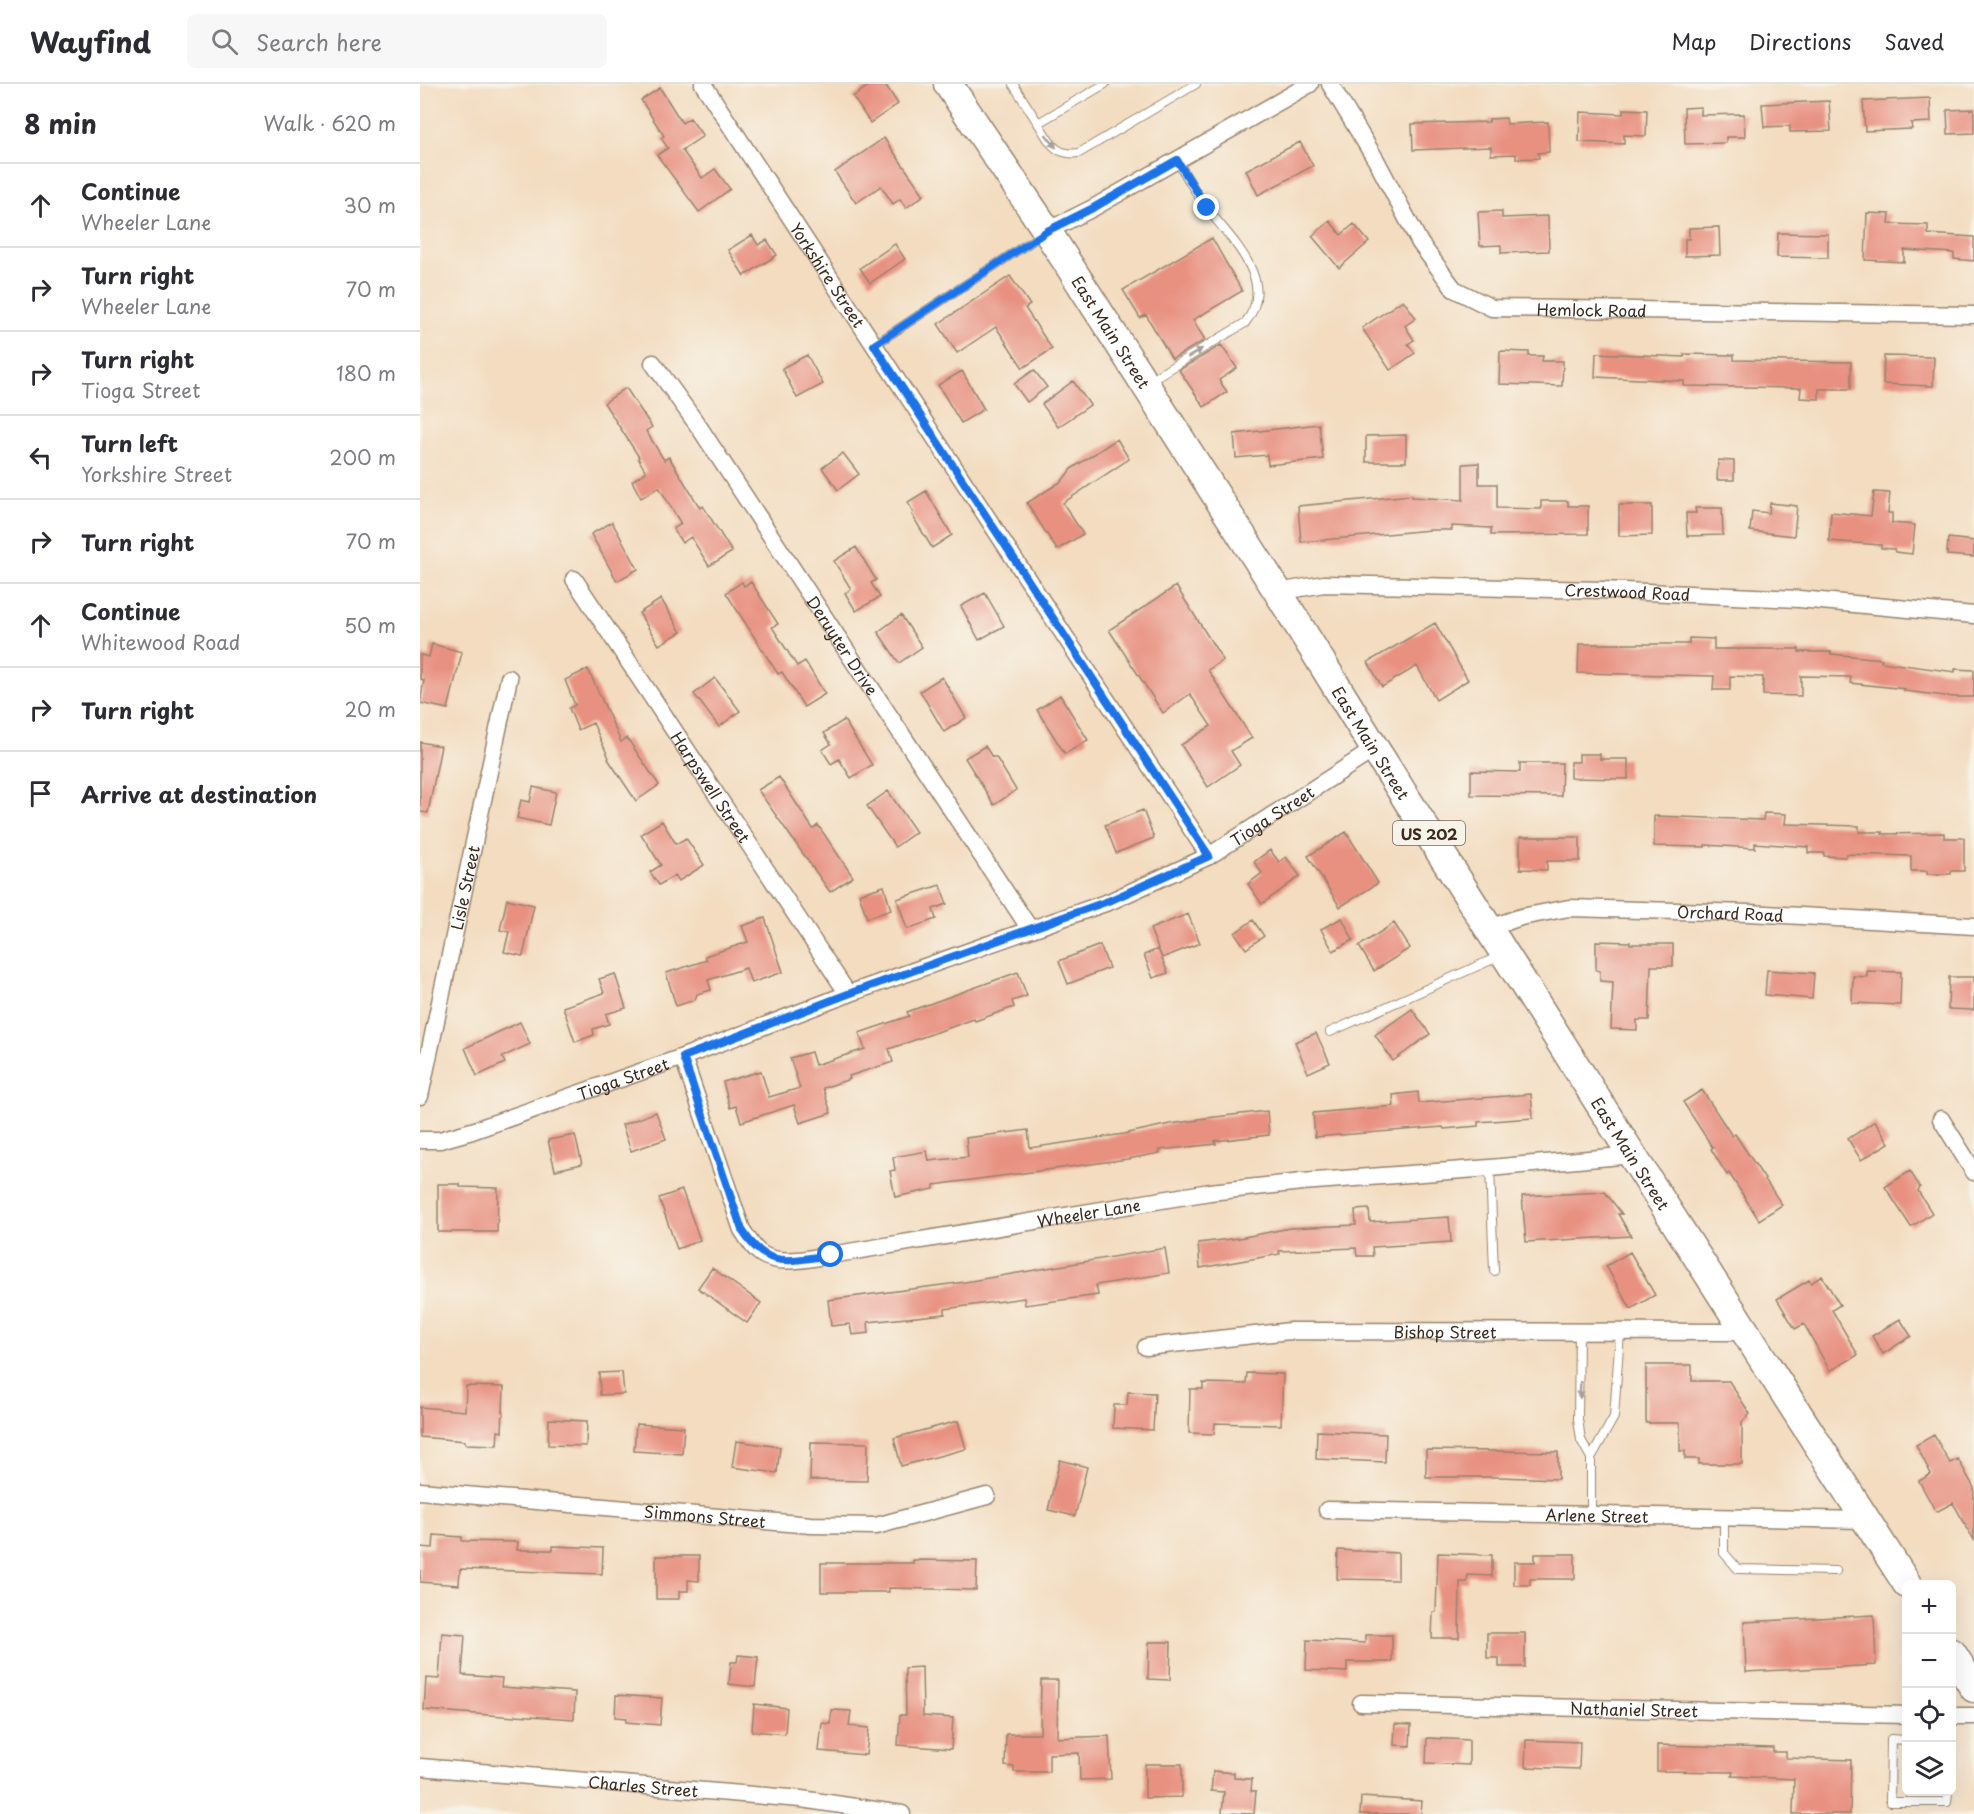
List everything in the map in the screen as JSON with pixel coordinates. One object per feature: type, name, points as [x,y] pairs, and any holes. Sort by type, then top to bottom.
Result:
[{"type":"highway","name":"East Main Street","points":[[948,84],[1047,231],[1278,591],[1375,749],[1632,1155],[1904,1580]]},
{"type":"highway","points":[[1956,1659],[1974,1688]]},
{"type":"street","name":"Yorkshire Street","points":[[703,84],[1209,856]]},
{"type":"street","name":"Hemlock Road","points":[[1330,84],[1376,160],[1420,243],[1454,289],[1492,308],[1974,315]]},
{"type":"street","points":[[1047,231],[1093,208],[1306,85]]},
{"type":"street","name":"Deruyter Drive","points":[[653,363],[699,427],[1030,929]]},
{"type":"street","name":"Harpswell Street","points":[[574,579],[848,994]]},
{"type":"street","name":"Crestwood Road","points":[[1278,591],[1324,584],[1603,591],[1799,599],[1974,615]]},
{"type":"street","name":"Lisle Street","points":[[420,1096],[509,678]]},
{"type":"street","name":"Tioga Street","points":[[420,1140],[440,1140],[472,1131],[683,1057],[848,994],[1111,900],[1209,856],[1375,749]]},
{"type":"street","name":"Orchard Road","points":[[1489,928],[1521,917],[1569,908],[1749,913],[1974,926]]},
{"type":"street","name":"Wheeler Lane","points":[[683,1057],[742,1230],[762,1254],[776,1260],[796,1260],[831,1255],[1210,1192],[1302,1182],[1632,1155]]},
{"type":"street","points":[[1941,1119],[1974,1172]]},
{"type":"street","name":"Bishop Street","points":[[1146,1347],[1290,1331],[1746,1332]]},
{"type":"street","name":"Simmons Street","points":[[420,1491],[811,1526],[876,1526],[987,1496]]},
{"type":"street","name":"Arlene Street","points":[[1327,1510],[1866,1520]]},
{"type":"street","name":"Nathaniel Street","points":[[1361,1703],[1902,1715]]},
{"type":"street","points":[[1956,1716],[1974,1716]]},
{"type":"street","name":"Charles Street","points":[[420,1767],[801,1799],[902,1814]]},
{"type":"lane","points":[[1013,84],[1054,148],[1066,154],[1079,153],[1196,84]]},
{"type":"lane","points":[[1038,123],[1105,84]]},
{"type":"lane","points":[[1145,384],[1245,323],[1253,311],[1258,295],[1254,274],[1227,232],[1198,195],[1177,160]]},
{"type":"lane","points":[[874,345],[1047,231]]},
{"type":"lane","points":[[1330,1032],[1506,954]]},
{"type":"lane","points":[[1490,1168],[1494,1271]]},
{"type":"lane","points":[[1579,1332],[1578,1419],[1581,1440],[1591,1458],[1591,1515]]},
{"type":"lane","points":[[1591,1458],[1614,1417],[1620,1332]]},
{"type":"lane","points":[[1725,1518],[1724,1553],[1738,1569],[1836,1571]]},
{"type":"lane","points":[[1902,1740],[1891,1739],[1890,1802],[1947,1802],[1947,1796]]},
{"type":"building","points":[[871,84],[885,84],[898,104],[870,123],[853,97]]},
{"type":"building","points":[[660,88],[682,123],[690,118],[703,136],[682,150],[702,178],[715,169],[730,189],[699,212],[657,155],[668,148],[661,138],[664,136],[641,100]]},
{"type":"building","points":[[1930,98],[1931,122],[1911,123],[1912,129],[1865,131],[1863,101]]},
{"type":"building","points":[[1829,101],[1831,131],[1790,132],[1790,126],[1764,127],[1762,104]]},
{"type":"building","points":[[1701,107],[1701,115],[1744,114],[1745,137],[1726,137],[1726,143],[1685,144],[1684,108]]},
{"type":"building","points":[[1623,109],[1647,110],[1646,136],[1624,135],[1624,144],[1579,142],[1580,112],[1623,114]]},
{"type":"building","points":[[1974,109],[1974,133],[1948,134],[1947,110]]},
{"type":"building","points":[[1506,118],[1507,124],[1548,122],[1549,152],[1538,153],[1539,158],[1516,159],[1516,154],[1491,155],[1491,147],[1413,150],[1412,124],[1489,122],[1489,119]]},
{"type":"building","points":[[884,138],[924,195],[906,208],[900,199],[893,204],[881,186],[856,203],[835,172]]},
{"type":"building","points":[[1300,142],[1313,166],[1258,195],[1246,170]]},
{"type":"building","points":[[1502,211],[1502,218],[1548,216],[1549,251],[1501,253],[1501,245],[1480,246],[1478,212]]},
{"type":"building","points":[[1867,213],[1890,214],[1889,224],[1928,225],[1928,234],[1974,237],[1974,261],[1954,259],[1954,253],[1904,250],[1904,262],[1865,260]]},
{"type":"building","points":[[1330,221],[1341,235],[1354,224],[1369,242],[1339,268],[1312,236]]},
{"type":"building","points":[[1719,227],[1720,255],[1685,256],[1685,239],[1689,239],[1689,228]]},
{"type":"building","points":[[1778,233],[1828,234],[1828,258],[1777,257]]},
{"type":"building","points":[[752,235],[758,245],[767,240],[777,255],[744,276],[728,250]]},
{"type":"building","points":[[1212,238],[1242,291],[1193,320],[1205,340],[1172,359],[1146,315],[1140,318],[1123,290]]},
{"type":"building","points":[[895,244],[905,259],[870,283],[860,268]]},
{"type":"building","points":[[1010,276],[1030,305],[1025,308],[1052,349],[1023,368],[996,327],[957,353],[938,324]]},
{"type":"building","points":[[1403,300],[1416,318],[1405,326],[1414,340],[1408,344],[1415,353],[1390,370],[1362,328]]},
{"type":"building","points":[[1221,345],[1237,368],[1219,380],[1227,392],[1204,407],[1179,370]]},
{"type":"building","points":[[1500,351],[1529,352],[1529,356],[1543,356],[1542,361],[1563,361],[1562,386],[1499,384]]},
{"type":"building","points":[[1596,353],[1684,357],[1684,354],[1734,355],[1734,360],[1851,362],[1851,389],[1819,389],[1819,399],[1800,398],[1801,388],[1684,386],[1684,381],[1595,377]]},
{"type":"building","points":[[807,355],[823,384],[797,398],[782,368]]},
{"type":"building","points":[[1884,356],[1934,357],[1933,386],[1883,384]]},
{"type":"building","points":[[1034,370],[1047,387],[1027,402],[1014,384]]},
{"type":"building","points":[[962,371],[984,409],[961,423],[938,385]]},
{"type":"building","points":[[1073,381],[1090,405],[1058,427],[1042,404]]},
{"type":"building","points":[[626,388],[652,427],[646,431],[664,460],[669,457],[700,508],[703,506],[732,552],[709,566],[691,537],[682,543],[673,529],[681,524],[659,487],[641,498],[632,481],[646,472],[639,457],[604,403]]},
{"type":"building","points":[[1319,424],[1323,459],[1268,465],[1267,455],[1236,458],[1234,434]]},
{"type":"building","points":[[1406,435],[1406,462],[1366,462],[1366,436]]},
{"type":"building","points":[[1117,439],[1129,459],[1063,503],[1083,534],[1057,550],[1027,503],[1062,481],[1071,469]]},
{"type":"building","points":[[843,453],[859,474],[838,490],[822,468]]},
{"type":"building","points":[[1718,460],[1734,461],[1734,480],[1717,480]]},
{"type":"building","points":[[1479,463],[1479,484],[1497,484],[1497,508],[1541,509],[1541,501],[1568,501],[1568,506],[1588,506],[1588,534],[1491,535],[1491,528],[1452,526],[1452,530],[1301,542],[1298,506],[1412,495],[1412,497],[1463,500],[1463,464]]},
{"type":"building","points":[[926,491],[952,535],[932,548],[912,515],[913,512],[908,502]]},
{"type":"building","points":[[1874,492],[1890,493],[1888,513],[1892,513],[1892,523],[1915,525],[1912,554],[1881,548],[1881,545],[1829,541],[1831,512],[1871,516]]},
{"type":"building","points":[[1770,503],[1797,506],[1794,536],[1750,531],[1752,511],[1769,513]]},
{"type":"building","points":[[1619,505],[1652,505],[1652,535],[1619,536]]},
{"type":"building","points":[[1695,508],[1722,508],[1723,535],[1687,536],[1686,513],[1696,513]]},
{"type":"building","points":[[612,522],[638,569],[617,581],[591,534]]},
{"type":"building","points":[[1948,538],[1974,541],[1974,557],[1947,555]]},
{"type":"building","points":[[856,547],[876,580],[871,583],[880,597],[856,611],[845,593],[851,589],[834,561]]},
{"type":"building","points":[[742,582],[744,586],[751,582],[778,624],[772,627],[797,666],[805,661],[825,694],[804,707],[782,672],[778,674],[726,593]]},
{"type":"building","points":[[1176,586],[1223,660],[1208,670],[1252,738],[1231,751],[1240,765],[1208,787],[1181,745],[1211,726],[1190,694],[1163,713],[1109,630]]},
{"type":"building","points":[[985,593],[1004,626],[979,640],[961,606]]},
{"type":"building","points":[[661,599],[681,632],[659,645],[639,613]]},
{"type":"building","points":[[901,615],[922,647],[899,663],[878,632]]},
{"type":"building","points":[[1435,623],[1468,680],[1436,700],[1417,666],[1382,687],[1368,662]]},
{"type":"building","points":[[1689,638],[1714,639],[1714,649],[1799,649],[1799,652],[1831,652],[1831,654],[1882,659],[1881,662],[1955,672],[1955,669],[1974,670],[1974,697],[1954,697],[1850,683],[1851,677],[1801,676],[1801,696],[1763,695],[1763,677],[1730,676],[1730,690],[1713,690],[1714,676],[1578,673],[1579,644],[1689,644]]},
{"type":"building","points":[[432,644],[462,652],[448,709],[420,703],[424,680],[420,679],[420,655],[429,657]]},
{"type":"building","points":[[588,669],[621,742],[627,738],[659,785],[636,801],[608,759],[593,723],[578,730],[569,708],[575,705],[565,680]]},
{"type":"building","points":[[942,677],[966,718],[944,732],[920,691]]},
{"type":"building","points":[[715,678],[740,711],[719,727],[694,694]]},
{"type":"building","points":[[1060,695],[1088,740],[1065,754],[1037,710]]},
{"type":"building","points":[[844,720],[872,765],[851,778],[839,759],[831,764],[822,750],[831,744],[824,733]]},
{"type":"building","points":[[420,742],[441,746],[428,813],[420,812]]},
{"type":"building","points":[[985,746],[992,757],[996,757],[1016,790],[994,805],[965,758]]},
{"type":"building","points":[[1579,754],[1600,754],[1600,759],[1628,759],[1628,779],[1570,778],[1570,762],[1579,762]]},
{"type":"building","points":[[1520,763],[1562,763],[1561,796],[1471,795],[1471,771],[1520,772]]},
{"type":"building","points":[[779,777],[813,829],[818,825],[853,877],[830,892],[758,790]]},
{"type":"building","points":[[533,787],[556,792],[549,825],[517,818],[521,800],[530,802]]},
{"type":"building","points":[[888,791],[916,832],[895,847],[867,806]]},
{"type":"building","points":[[1143,810],[1154,838],[1116,853],[1105,825]]},
{"type":"building","points":[[1764,813],[1786,814],[1785,824],[1859,826],[1859,832],[1944,833],[1944,838],[1964,838],[1964,871],[1951,871],[1951,874],[1927,874],[1927,871],[1911,871],[1911,856],[1846,854],[1846,857],[1824,856],[1824,853],[1808,853],[1808,847],[1755,843],[1755,848],[1705,845],[1705,847],[1654,846],[1654,816],[1763,820]]},
{"type":"building","points":[[662,821],[676,844],[686,838],[704,865],[679,881],[675,875],[659,885],[650,872],[661,865],[641,834]]},
{"type":"building","points":[[1346,832],[1378,883],[1340,907],[1308,856]]},
{"type":"building","points":[[1520,837],[1580,837],[1580,861],[1547,861],[1547,870],[1520,869]]},
{"type":"building","points":[[1270,850],[1279,862],[1286,857],[1300,876],[1262,904],[1248,884],[1262,873],[1254,862]]},
{"type":"building","points":[[940,885],[947,904],[933,909],[936,919],[907,929],[897,899]]},
{"type":"building","points":[[884,886],[891,910],[867,918],[859,894]]},
{"type":"building","points":[[507,899],[534,905],[523,956],[504,952],[509,932],[500,930]]},
{"type":"building","points":[[1188,914],[1200,943],[1162,958],[1150,929]]},
{"type":"building","points":[[765,918],[783,972],[751,983],[746,968],[708,980],[711,990],[697,994],[695,1000],[676,1006],[666,973],[707,960],[705,956],[748,942],[742,926]]},
{"type":"building","points":[[1342,918],[1353,940],[1333,951],[1321,929]]},
{"type":"building","points":[[1253,920],[1264,936],[1246,949],[1235,933]]},
{"type":"building","points":[[1394,923],[1410,948],[1374,971],[1359,946]]},
{"type":"building","points":[[1596,941],[1673,944],[1673,966],[1651,966],[1649,1020],[1637,1020],[1637,1030],[1611,1029],[1613,982],[1600,981],[1600,971],[1596,970]]},
{"type":"building","points":[[1100,945],[1109,968],[1068,984],[1059,961]]},
{"type":"building","points":[[1158,949],[1168,973],[1153,978],[1144,955]]},
{"type":"building","points":[[1767,970],[1814,973],[1812,999],[1765,995]]},
{"type":"building","points":[[1867,971],[1901,972],[1900,1005],[1852,1003],[1853,976],[1867,977]]},
{"type":"building","points":[[1018,972],[1027,996],[1012,1001],[1014,1007],[889,1049],[893,1062],[849,1076],[850,1079],[823,1088],[831,1113],[800,1123],[794,1105],[741,1122],[736,1106],[730,1108],[723,1082],[761,1071],[769,1097],[800,1088],[790,1058],[811,1052],[815,1065],[865,1049],[859,1033],[909,1016],[907,1012]]},
{"type":"building","points":[[615,974],[626,1008],[606,1014],[609,1024],[593,1029],[594,1035],[575,1042],[563,1007],[604,993],[599,979]]},
{"type":"building","points":[[1949,977],[1974,977],[1974,1010],[1948,1009]]},
{"type":"building","points":[[1412,1009],[1430,1034],[1393,1061],[1375,1035]]},
{"type":"building","points":[[520,1022],[530,1044],[502,1057],[505,1063],[477,1076],[465,1048]]},
{"type":"building","points":[[1316,1033],[1330,1063],[1308,1073],[1295,1042]]},
{"type":"building","points":[[1702,1090],[1732,1136],[1735,1134],[1782,1205],[1759,1220],[1729,1173],[1727,1175],[1711,1149],[1713,1148],[1683,1102]]},
{"type":"building","points":[[1418,1092],[1419,1103],[1531,1094],[1533,1118],[1478,1122],[1478,1126],[1444,1129],[1443,1127],[1315,1137],[1313,1113],[1394,1106],[1393,1095]]},
{"type":"building","points":[[1267,1111],[1269,1135],[1160,1150],[1160,1153],[1128,1159],[934,1185],[934,1189],[895,1197],[890,1171],[895,1170],[893,1157],[927,1151],[929,1161],[968,1157],[966,1138],[1028,1130],[1030,1148],[1124,1134],[1198,1119]]},
{"type":"building","points":[[656,1112],[666,1139],[631,1151],[622,1125]]},
{"type":"building","points":[[1875,1121],[1889,1143],[1861,1160],[1848,1139]]},
{"type":"building","points":[[575,1135],[582,1164],[555,1170],[548,1140]]},
{"type":"building","points":[[1910,1171],[1920,1187],[1918,1191],[1932,1213],[1911,1227],[1885,1187]]},
{"type":"building","points":[[438,1184],[498,1188],[497,1232],[438,1232]]},
{"type":"building","points":[[682,1190],[700,1240],[677,1249],[659,1198]]},
{"type":"building","points":[[1605,1192],[1622,1214],[1618,1214],[1631,1236],[1526,1242],[1522,1196]]},
{"type":"building","points":[[1369,1209],[1370,1222],[1449,1217],[1451,1242],[1372,1247],[1373,1256],[1357,1256],[1356,1248],[1279,1251],[1280,1254],[1200,1268],[1198,1243],[1290,1228],[1356,1225],[1355,1210]]},
{"type":"building","points":[[1165,1248],[1169,1273],[1096,1285],[1098,1295],[1025,1305],[1024,1298],[945,1309],[945,1314],[868,1322],[869,1333],[852,1335],[850,1324],[831,1326],[828,1300],[965,1282]]},
{"type":"building","points":[[1630,1252],[1655,1295],[1631,1309],[1606,1266]]},
{"type":"building","points":[[712,1268],[761,1303],[747,1323],[698,1288]]},
{"type":"building","points":[[1822,1276],[1840,1305],[1832,1310],[1858,1355],[1830,1371],[1804,1324],[1795,1329],[1777,1299],[1809,1280],[1811,1283]]},
{"type":"building","points":[[1900,1319],[1911,1336],[1883,1354],[1872,1336]]},
{"type":"building","points":[[1646,1365],[1692,1365],[1692,1381],[1729,1381],[1750,1414],[1742,1422],[1742,1464],[1699,1464],[1699,1459],[1685,1459],[1685,1451],[1680,1451],[1680,1423],[1646,1423]]},
{"type":"building","points":[[622,1372],[624,1394],[600,1395],[599,1373]]},
{"type":"building","points":[[1247,1373],[1283,1374],[1281,1425],[1215,1423],[1214,1434],[1189,1433],[1190,1389],[1203,1389],[1203,1383],[1246,1384]]},
{"type":"building","points":[[466,1386],[504,1387],[502,1432],[498,1431],[497,1445],[465,1444],[465,1441],[420,1437],[420,1407],[465,1411]]},
{"type":"building","points":[[1128,1392],[1155,1393],[1153,1430],[1113,1428],[1114,1405],[1127,1405]]},
{"type":"building","points":[[549,1419],[587,1421],[586,1446],[548,1445]]},
{"type":"building","points":[[958,1421],[966,1449],[901,1466],[894,1438]]},
{"type":"building","points":[[636,1424],[684,1427],[682,1454],[634,1451]]},
{"type":"building","points":[[1317,1431],[1386,1434],[1385,1462],[1316,1459]]},
{"type":"building","points":[[1934,1435],[1950,1463],[1958,1459],[1974,1488],[1974,1540],[1953,1503],[1936,1512],[1919,1481],[1931,1474],[1916,1445]]},
{"type":"building","points":[[736,1441],[780,1447],[777,1473],[732,1467]]},
{"type":"building","points":[[811,1442],[868,1443],[867,1481],[810,1480]]},
{"type":"building","points":[[1426,1450],[1558,1452],[1558,1479],[1426,1477]]},
{"type":"building","points":[[1060,1460],[1087,1467],[1075,1516],[1048,1510]]},
{"type":"building","points":[[434,1535],[462,1537],[462,1541],[518,1542],[517,1550],[553,1550],[553,1546],[603,1548],[602,1574],[460,1569],[459,1585],[420,1582],[420,1547],[433,1548]]},
{"type":"building","points":[[1338,1550],[1398,1553],[1398,1580],[1337,1579]]},
{"type":"building","points":[[1438,1553],[1492,1555],[1492,1576],[1468,1575],[1467,1582],[1460,1582],[1459,1638],[1432,1638],[1433,1612],[1436,1612]]},
{"type":"building","points":[[1535,1554],[1575,1554],[1575,1579],[1530,1579],[1530,1585],[1514,1585],[1514,1562],[1535,1562]]},
{"type":"building","points":[[656,1556],[699,1556],[699,1581],[688,1580],[688,1591],[679,1591],[679,1599],[656,1599]]},
{"type":"building","points":[[913,1560],[977,1561],[976,1590],[889,1588],[889,1592],[821,1592],[821,1563],[913,1563]]},
{"type":"building","points":[[1874,1615],[1876,1665],[1746,1672],[1744,1622]]},
{"type":"building","points":[[442,1633],[465,1635],[462,1675],[502,1678],[501,1687],[575,1692],[574,1719],[424,1710],[426,1678],[439,1679]]},
{"type":"building","points":[[1487,1633],[1525,1633],[1525,1667],[1499,1667],[1499,1658],[1487,1658]]},
{"type":"building","points":[[1365,1635],[1392,1635],[1392,1662],[1347,1662],[1347,1672],[1306,1670],[1307,1640],[1365,1643]]},
{"type":"building","points":[[1149,1642],[1171,1642],[1170,1680],[1148,1679]]},
{"type":"building","points":[[738,1655],[758,1657],[755,1687],[729,1684],[731,1662],[737,1662]]},
{"type":"building","points":[[922,1667],[923,1716],[953,1718],[951,1749],[898,1745],[900,1715],[906,1715],[905,1668]]},
{"type":"building","points":[[1041,1680],[1058,1680],[1057,1738],[1109,1736],[1111,1779],[1080,1780],[1079,1753],[1049,1754],[1049,1772],[1014,1772],[1014,1767],[1005,1766],[1006,1734],[1040,1734]]},
{"type":"building","points":[[616,1695],[662,1698],[660,1725],[626,1722],[627,1718],[615,1717]]},
{"type":"building","points":[[754,1704],[787,1708],[785,1734],[752,1731]]},
{"type":"building","points":[[832,1710],[851,1711],[849,1726],[869,1728],[866,1755],[819,1751],[822,1723],[830,1724]]},
{"type":"building","points":[[1395,1724],[1411,1725],[1410,1746],[1394,1745]]},
{"type":"building","points":[[1427,1738],[1469,1740],[1469,1765],[1426,1763]]},
{"type":"building","points":[[1526,1740],[1580,1742],[1579,1769],[1525,1767]]},
{"type":"building","points":[[1657,1745],[1773,1748],[1773,1752],[1786,1752],[1786,1758],[1851,1760],[1850,1814],[1793,1814],[1794,1779],[1732,1776],[1733,1772],[1657,1771]]},
{"type":"building","points":[[1145,1764],[1182,1764],[1182,1797],[1145,1798]]},
{"type":"building","points":[[1213,1771],[1234,1773],[1234,1778],[1252,1779],[1251,1791],[1256,1791],[1254,1814],[1222,1813],[1224,1792],[1211,1791]]},
{"type":"building","points":[[1361,1797],[1422,1801],[1421,1814],[1360,1814]]},
{"type":"route","points":[[831,1255],[796,1260],[776,1260],[762,1254],[753,1246],[742,1230],[683,1057],[848,994],[1111,900],[1209,856],[874,345],[1047,231],[1093,208],[1177,160],[1207,208]]}]
